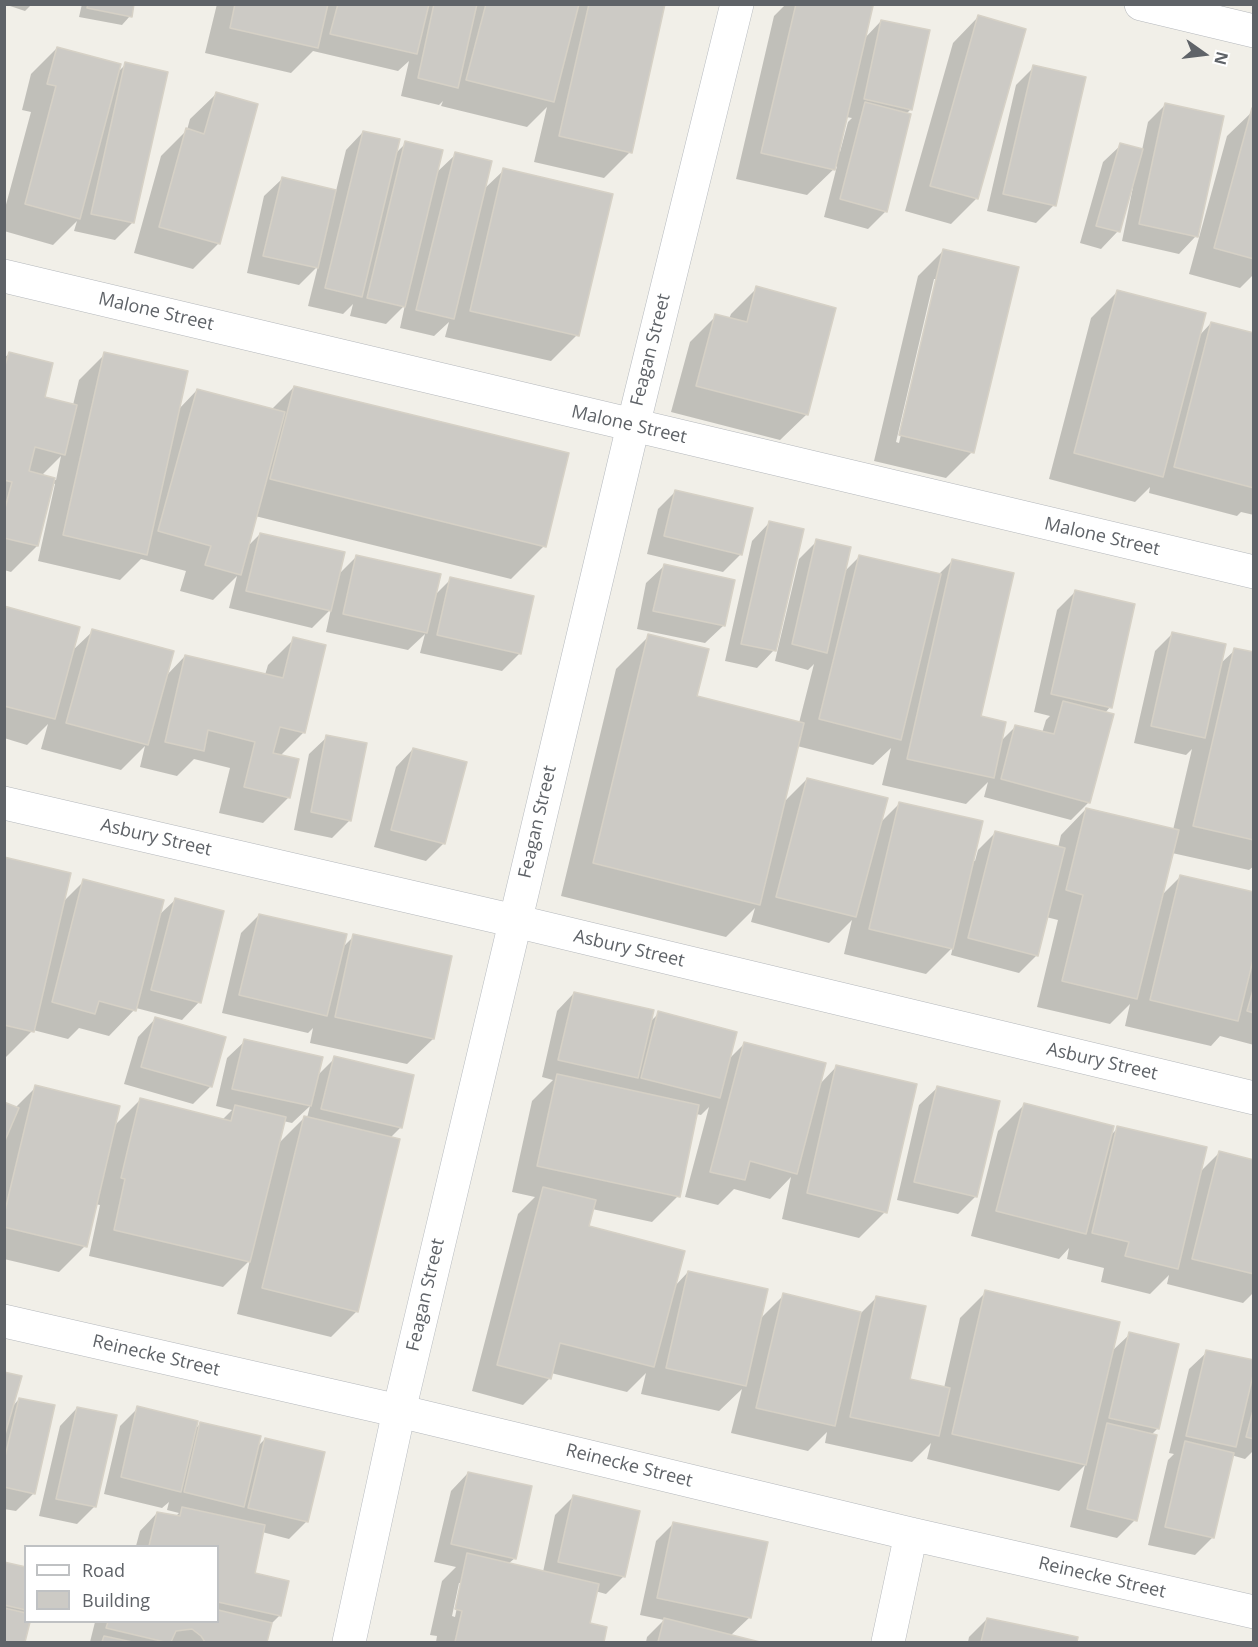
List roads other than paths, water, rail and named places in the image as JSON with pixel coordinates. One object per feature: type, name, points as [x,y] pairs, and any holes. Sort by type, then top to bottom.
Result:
[{"type":"street","name":"Feagan Street","points":[[349,1642],[399,1411],[633,426],[736,4]]},
{"type":"street","points":[[1141,4],[1254,31]]},
{"type":"street","name":"Malone Street","points":[[4,276],[1254,572]]},
{"type":"street","name":"Asbury Street","points":[[4,803],[515,921],[1254,1098]]},
{"type":"street","name":"Reinecke Street","points":[[4,1321],[399,1411],[911,1534],[1254,1612]]},
{"type":"street","points":[[888,1642],[911,1534]]}]
